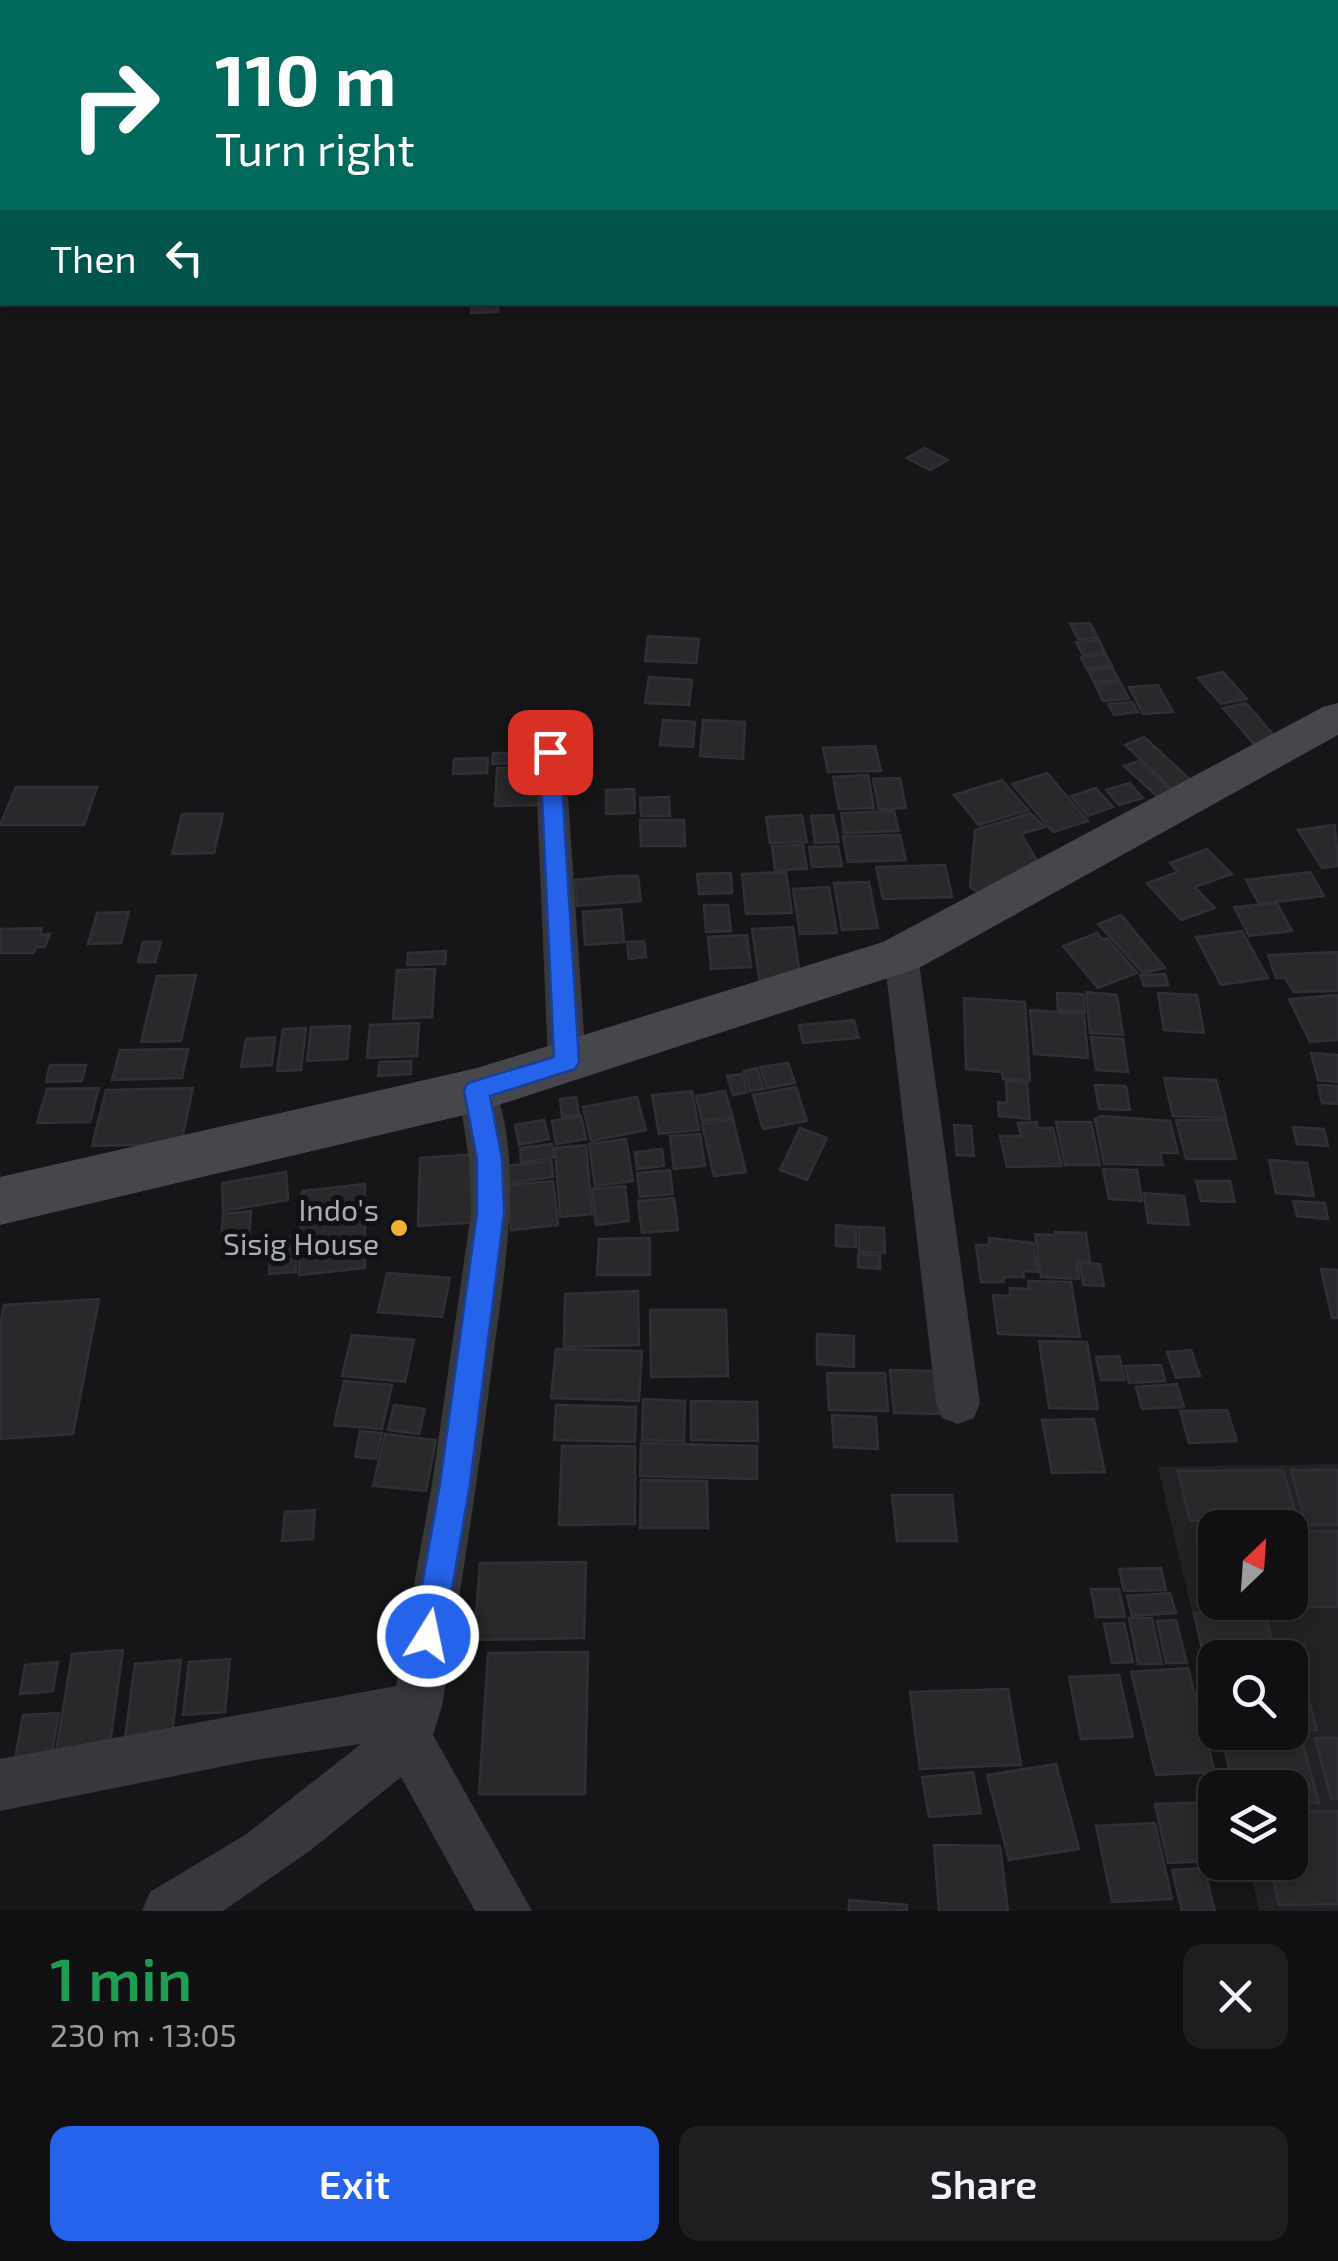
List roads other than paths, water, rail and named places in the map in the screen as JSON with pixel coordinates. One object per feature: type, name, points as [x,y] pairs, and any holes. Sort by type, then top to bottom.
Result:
[{"type":"main road","points":[[0,1202],[476,1090],[901,955],[1338,717]]},
{"type":"street","points":[[550,752],[567,1062]]},
{"type":"street","points":[[901,955],[958,1403]]},
{"type":"street","points":[[476,1090],[489,1159],[490,1213],[455,1484],[412,1722],[505,1911]]},
{"type":"street","points":[[0,1785],[255,1735],[412,1722]]},
{"type":"street","points":[[169,1911],[225,1883],[283,1840],[412,1722]]},
{"type":"place","name":"Indo's Sisig House","points":[[399,1228]]}]
